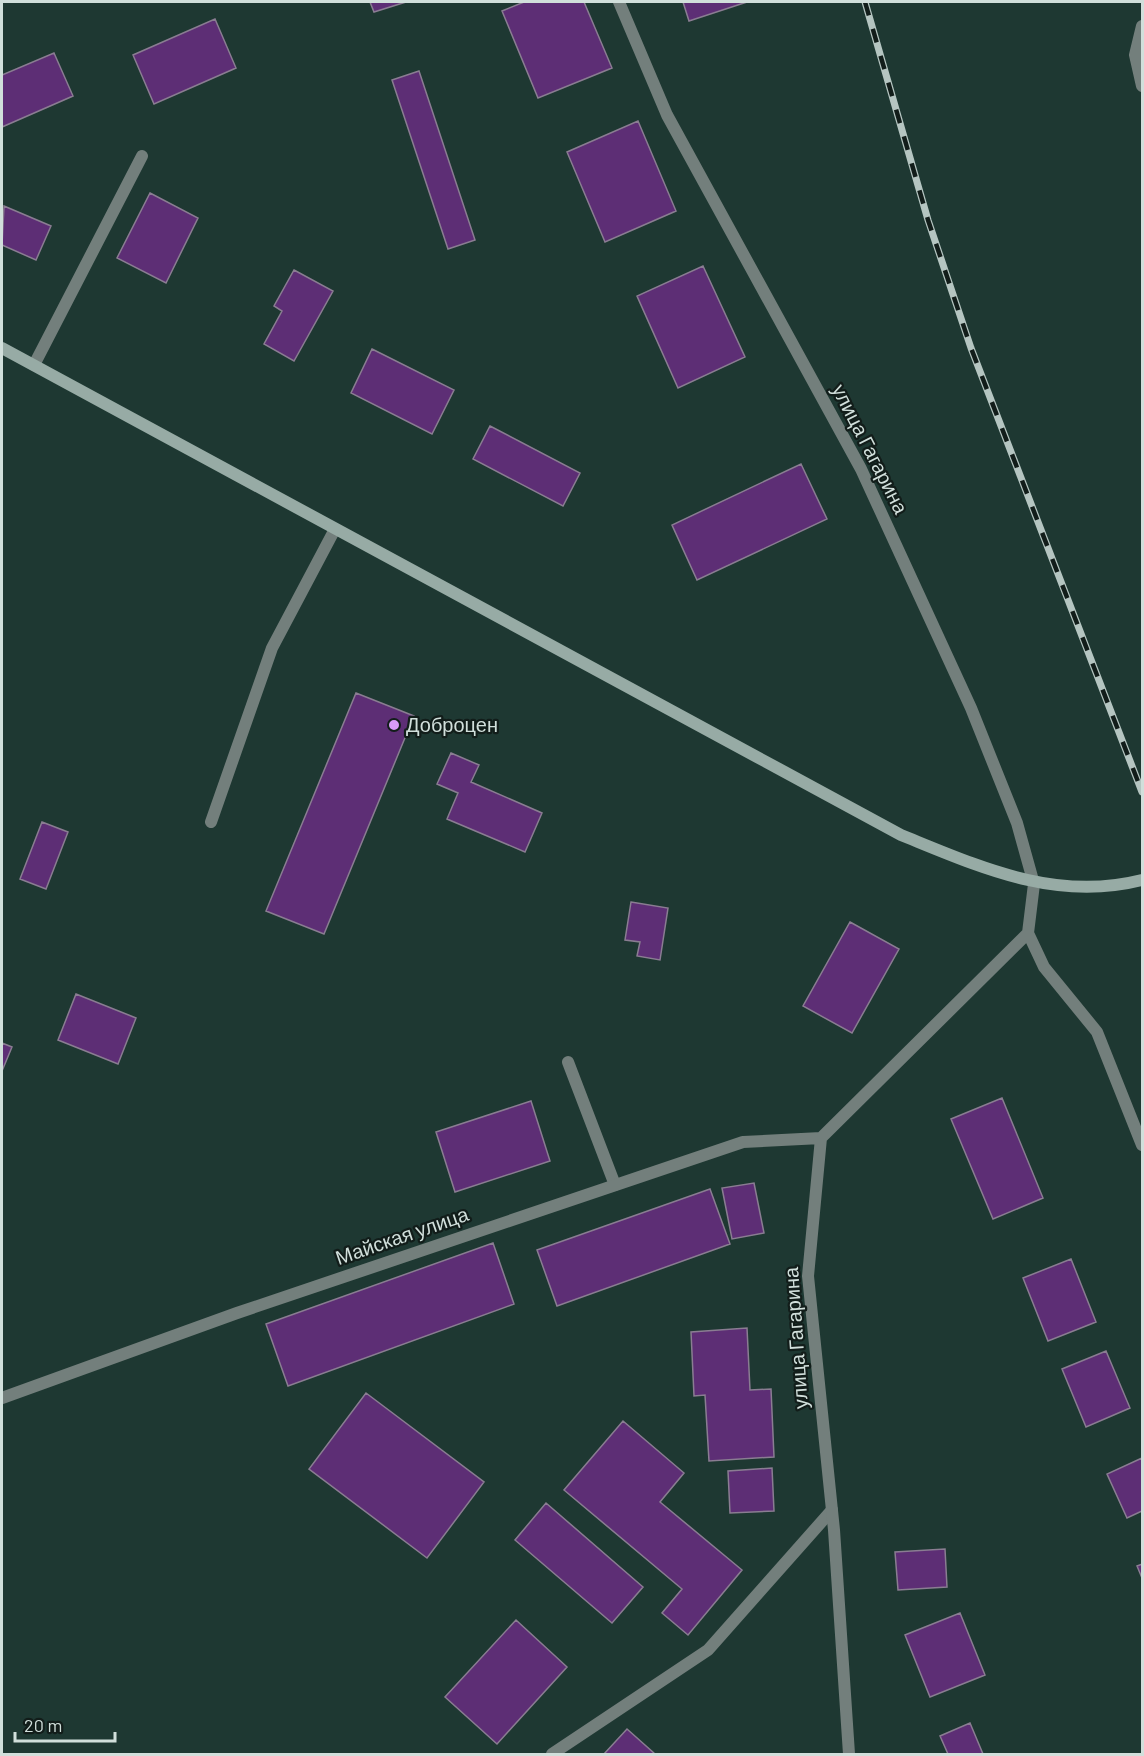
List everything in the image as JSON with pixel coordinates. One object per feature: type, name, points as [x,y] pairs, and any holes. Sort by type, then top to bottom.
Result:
[{"type":"main road","points":[[2,348],[901,835],[974,864],[1034,884],[1099,886],[1143,880]]},
{"type":"street","name":"улица Гагарина","points":[[619,2],[667,115],[861,469],[971,708],[1017,823],[1034,884],[1028,933]]},
{"type":"street","points":[[1143,26],[1135,55],[1143,86]]},
{"type":"street","points":[[34,365],[142,156]]},
{"type":"street","points":[[211,822],[272,648],[335,528]]},
{"type":"street","points":[[820,1138],[1028,933],[1044,967],[1097,1032],[1143,1145]]},
{"type":"street","points":[[568,1062],[615,1185]]},
{"type":"street","name":"улица Гагарина","points":[[820,1138],[808,1276],[832,1510],[849,1755]]},
{"type":"street","name":"Майская улица","points":[[2,1398],[237,1313],[743,1142],[820,1138]]},
{"type":"street","points":[[552,1755],[708,1650],[832,1510]]},
{"type":"building","points":[[370,2],[406,2],[374,12]]},
{"type":"building","points":[[524,2],[584,2],[612,68],[538,98],[502,11]]},
{"type":"building","points":[[683,2],[747,2],[689,21]]},
{"type":"building","points":[[215,19],[236,68],[154,104],[133,55]]},
{"type":"building","points":[[54,53],[73,96],[2,127],[2,75]]},
{"type":"building","points":[[419,71],[475,240],[448,249],[392,80]]},
{"type":"building","points":[[638,121],[676,211],[605,242],[567,152]]},
{"type":"building","points":[[150,193],[198,218],[166,283],[117,258]]},
{"type":"building","points":[[4,206],[51,226],[36,260],[2,245]]},
{"type":"building","points":[[703,266],[745,357],[678,388],[637,296]]},
{"type":"building","points":[[294,270],[333,291],[294,361],[264,344],[282,311],[274,306]]},
{"type":"building","points":[[372,349],[454,390],[432,434],[351,393]]},
{"type":"building","points":[[490,426],[580,473],[563,506],[473,459]]},
{"type":"building","points":[[801,464],[827,519],[697,580],[672,525]]},
{"type":"building","points":[[356,693],[414,716],[324,934],[266,911]]},
{"type":"building","points":[[451,753],[479,765],[471,782],[542,813],[525,852],[447,819],[458,793],[437,784]]},
{"type":"building","points":[[42,822],[68,832],[46,889],[20,879]]},
{"type":"building","points":[[631,902],[668,908],[660,960],[637,956],[640,942],[625,940]]},
{"type":"building","points":[[850,922],[899,949],[852,1033],[803,1006]]},
{"type":"building","points":[[76,994],[136,1018],[118,1064],[58,1040]]},
{"type":"building","points":[[2,1043],[12,1047],[2,1071]]},
{"type":"building","points":[[1002,1098],[1043,1198],[993,1219],[951,1119]]},
{"type":"building","points":[[531,1101],[550,1161],[455,1192],[436,1132]]},
{"type":"building","points":[[754,1183],[764,1233],[732,1239],[722,1188]]},
{"type":"building","points":[[710,1189],[730,1244],[557,1306],[537,1250]]},
{"type":"building","points":[[493,1243],[514,1304],[288,1386],[266,1324]]},
{"type":"building","points":[[1071,1259],[1096,1322],[1048,1341],[1023,1278]]},
{"type":"building","points":[[747,1328],[750,1390],[771,1389],[774,1457],[709,1461],[705,1395],[694,1396],[691,1332]]},
{"type":"building","points":[[1106,1351],[1130,1408],[1086,1427],[1062,1369]]},
{"type":"building","points":[[366,1393],[484,1482],[427,1558],[309,1469]]},
{"type":"building","points":[[623,1421],[684,1473],[660,1502],[742,1570],[688,1635],[662,1613],[682,1589],[564,1490]]},
{"type":"building","points":[[1142,1458],[1142,1511],[1127,1518],[1107,1474]]},
{"type":"building","points":[[772,1468],[774,1511],[730,1513],[728,1471]]},
{"type":"building","points":[[546,1503],[643,1587],[612,1623],[515,1540]]},
{"type":"building","points":[[945,1549],[947,1587],[898,1590],[895,1552]]},
{"type":"building","points":[[1142,1564],[1142,1578],[1137,1566]]},
{"type":"building","points":[[960,1613],[985,1675],[930,1697],[905,1635]]},
{"type":"building","points":[[516,1620],[567,1667],[497,1744],[445,1697]]},
{"type":"building","points":[[970,1723],[983,1754],[948,1754],[940,1736]]},
{"type":"building","points":[[627,1729],[655,1754],[604,1754]]},
{"type":"railway","points":[[865,2],[928,220],[971,348],[1142,792]]},
{"type":"place","name":"Доброцен","points":[[394,725]]}]
